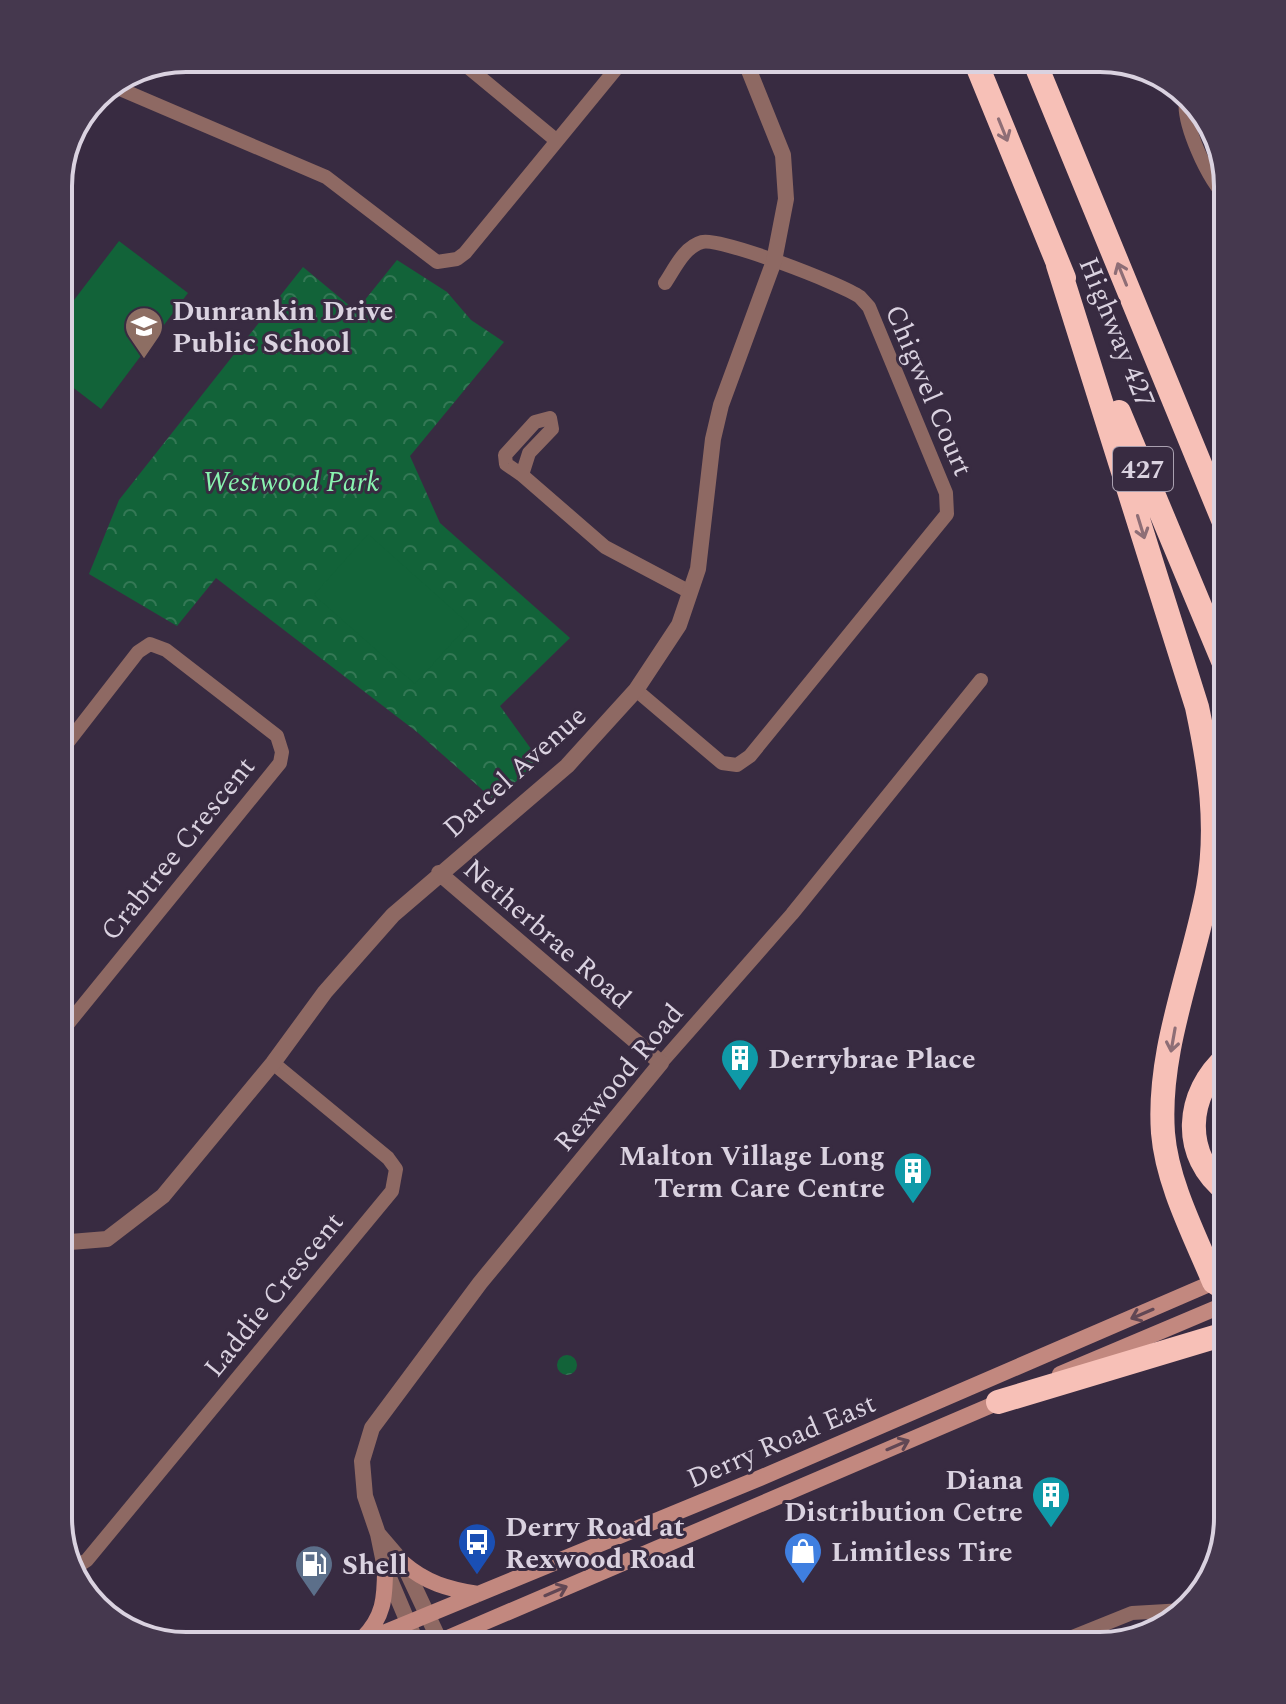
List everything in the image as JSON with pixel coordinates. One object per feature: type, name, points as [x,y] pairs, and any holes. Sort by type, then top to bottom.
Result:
[{"type":"highway","name":"Highway 427","points":[[980,72],[1214,639]]},
{"type":"highway","name":"Highway 427","points":[[1039,72],[1214,498]]},
{"type":"highway","points":[[1058,265],[1197,707],[1210,768],[1213,819],[1207,890],[1187,963],[1163,1115],[1167,1151],[1177,1185],[1214,1264]]},
{"type":"highway","points":[[1152,346],[1189,409],[1214,463]]},
{"type":"highway","points":[[1214,1071],[1203,1083],[1195,1106],[1194,1133],[1208,1172],[1214,1178]]},
{"type":"highway","points":[[998,1402],[1214,1337]]},
{"type":"main road","name":"Derry Road East","points":[[386,1632],[1214,1287]]},
{"type":"main road","name":"Derry Road East","points":[[462,1632],[1214,1309]]},
{"type":"main road","points":[[403,1563],[417,1576],[443,1588],[480,1594]]},
{"type":"main road","points":[[370,1632],[385,1605],[385,1568]]},
{"type":"main road","points":[[477,1632],[484,1621]]},
{"type":"street","points":[[474,72],[557,141]]},
{"type":"street","points":[[124,91],[326,177],[437,262],[457,259],[465,253],[614,72]]},
{"type":"street","name":"Darcel Avenue","points":[[72,1242],[107,1239],[130,1225],[163,1196],[273,1063],[325,992],[393,915],[567,766],[636,690],[679,625],[704,536],[713,439],[721,405],[774,261],[786,199],[783,155],[750,72]]},
{"type":"street","points":[[1185,110],[1184,116],[1214,183]]},
{"type":"street","name":"Chigwel Court","points":[[636,690],[722,763],[737,765],[750,756],[947,514],[946,493],[869,307],[852,292],[774,261],[714,242],[703,242],[689,249],[665,283]]},
{"type":"street","points":[[522,475],[621,559],[690,592]]},
{"type":"street","name":"Crabtree Crescent","points":[[72,737],[138,652],[150,644],[166,650],[277,736],[282,752],[280,763],[72,1019]]},
{"type":"street","name":"Rexwood Road","points":[[412,1632],[385,1568],[365,1496],[362,1461],[372,1428],[384,1407],[480,1283],[661,1063],[792,914],[981,680]]},
{"type":"street","name":"Netherbrae Road","points":[[439,873],[661,1063]]},
{"type":"street","name":"Laddie Crescent","points":[[82,1563],[392,1191],[396,1169],[388,1158],[273,1063]]},
{"type":"street","name":"Rexwood Road","points":[[378,1534],[403,1563],[433,1632]]},
{"type":"street","points":[[1085,1632],[1132,1613],[1166,1611]]},
{"type":"green space","points":[[119,241],[188,293],[101,409],[72,387],[72,303]]},
{"type":"green space","name":"Westwood Park","points":[[397,260],[447,292],[471,320],[504,342],[410,456],[440,523],[570,638],[500,706],[539,760],[495,801],[417,732],[216,578],[177,626],[89,574],[119,500],[303,267],[356,311]]},
{"type":"green space","points":[[368,534],[469,624],[415,684],[314,595]]},
{"type":"green space","points":[[567,1355],[574,1358],[577,1365],[574,1372],[567,1375],[560,1372],[557,1365],[560,1358]]},
{"type":"place","name":"Dunrankin Drive Public School","points":[[144,360]]},
{"type":"place","name":"Derrybrae Place","points":[[740,1092]]},
{"type":"place","name":"Malton Village Long Term Care Centre","points":[[913,1205]]},
{"type":"place","name":"Diana Distribution Cetre","points":[[1051,1529]]},
{"type":"place","name":"Derry Road at Rexwood Road","points":[[477,1576]]},
{"type":"place","name":"Limitless Tire","points":[[803,1585]]},
{"type":"place","name":"Shell","points":[[314,1598]]}]
